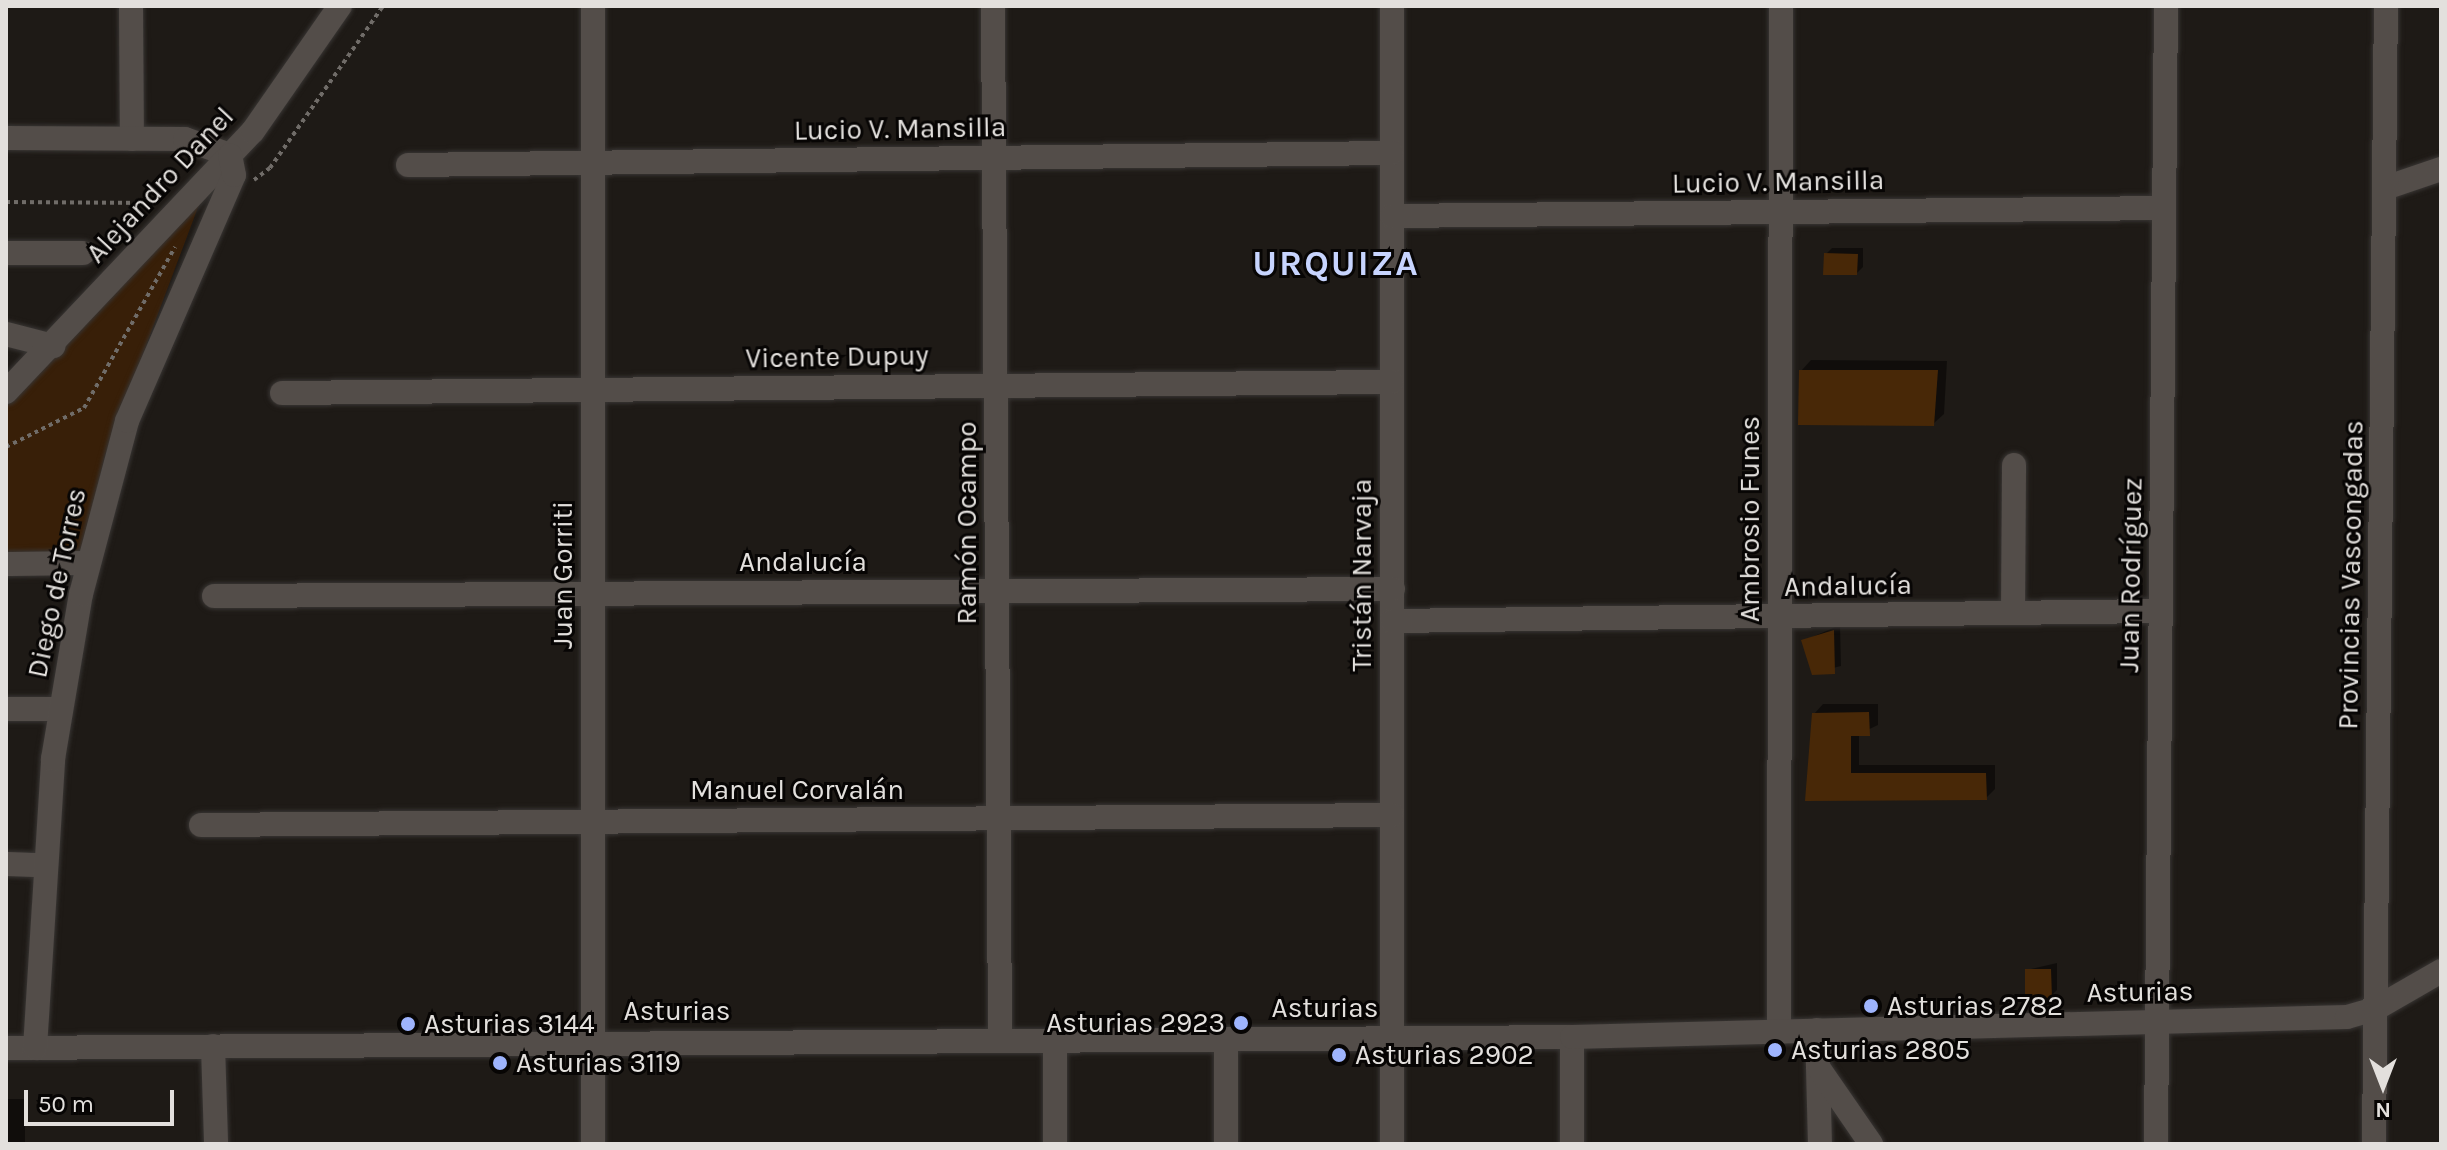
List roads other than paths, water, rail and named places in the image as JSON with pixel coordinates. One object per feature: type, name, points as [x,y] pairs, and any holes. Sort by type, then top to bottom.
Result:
[{"type":"street","points":[[131,6],[132,139]]},
{"type":"street","name":"Alejandro Danel","points":[[6,392],[53,346],[179,203],[230,155],[340,6]]},
{"type":"street","name":"Juan Gorriti","points":[[593,6],[593,1144]]},
{"type":"street","name":"Ramón Ocampo","points":[[993,6],[1000,1040]]},
{"type":"street","name":"Tristán Narvaja","points":[[1392,6],[1392,1144]]},
{"type":"street","name":"Ambrosio Funes","points":[[1779,1031],[1781,6]]},
{"type":"street","name":"Juan Rodríguez","points":[[2156,1144],[2166,6]]},
{"type":"street","name":"Provincias Vascongadas","points":[[2374,1144],[2386,6]]},
{"type":"street","points":[[6,138],[200,141],[230,155]]},
{"type":"street","name":"Lucio V. Mansilla","points":[[408,165],[1392,153]]},
{"type":"street","name":"Diego de Torres","points":[[35,1048],[43,865],[61,709],[88,563],[127,421],[234,175],[230,155]]},
{"type":"street","points":[[2385,188],[2441,169]]},
{"type":"street","name":"Lucio V. Mansilla","points":[[1392,216],[2164,208]]},
{"type":"street","points":[[6,253],[83,253]]},
{"type":"street","points":[[6,334],[53,346]]},
{"type":"street","name":"Vicente Dupuy","points":[[282,393],[1392,382]]},
{"type":"street","points":[[2013,613],[2014,465]]},
{"type":"street","points":[[6,564],[88,563]]},
{"type":"street","name":"Andalucía","points":[[214,596],[1393,589]]},
{"type":"street","name":"Andalucía","points":[[1392,621],[2160,611]]},
{"type":"street","points":[[6,709],[61,709]]},
{"type":"street","name":"Manuel Corvalán","points":[[201,825],[1392,815]]},
{"type":"street","points":[[6,864],[43,865]]},
{"type":"street","name":"Asturias","points":[[6,1048],[593,1041],[1572,1037],[2347,1017],[2375,1009],[2441,971]]},
{"type":"street","points":[[1817,1030],[1820,1144]]},
{"type":"street","points":[[1572,1037],[1572,1144]]},
{"type":"street","points":[[1226,1039],[1226,1144]]},
{"type":"street","points":[[1055,1041],[1055,1144]]},
{"type":"street","points":[[213,1046],[216,1144]]},
{"type":"street","points":[[1820,1070],[1871,1144]]},
{"type":"place","name":"Asturias 2782","points":[[1871,1006]]},
{"type":"place","name":"Asturias 2923","points":[[1241,1023]]},
{"type":"place","name":"Asturias 3144","points":[[408,1024]]},
{"type":"place","name":"Asturias 2805","points":[[1775,1050]]},
{"type":"place","name":"Asturias 2902","points":[[1339,1055]]},
{"type":"place","name":"Asturias 3119","points":[[500,1063]]},
{"type":"district","name":"URQUIZA","points":[[1336,264]]}]
